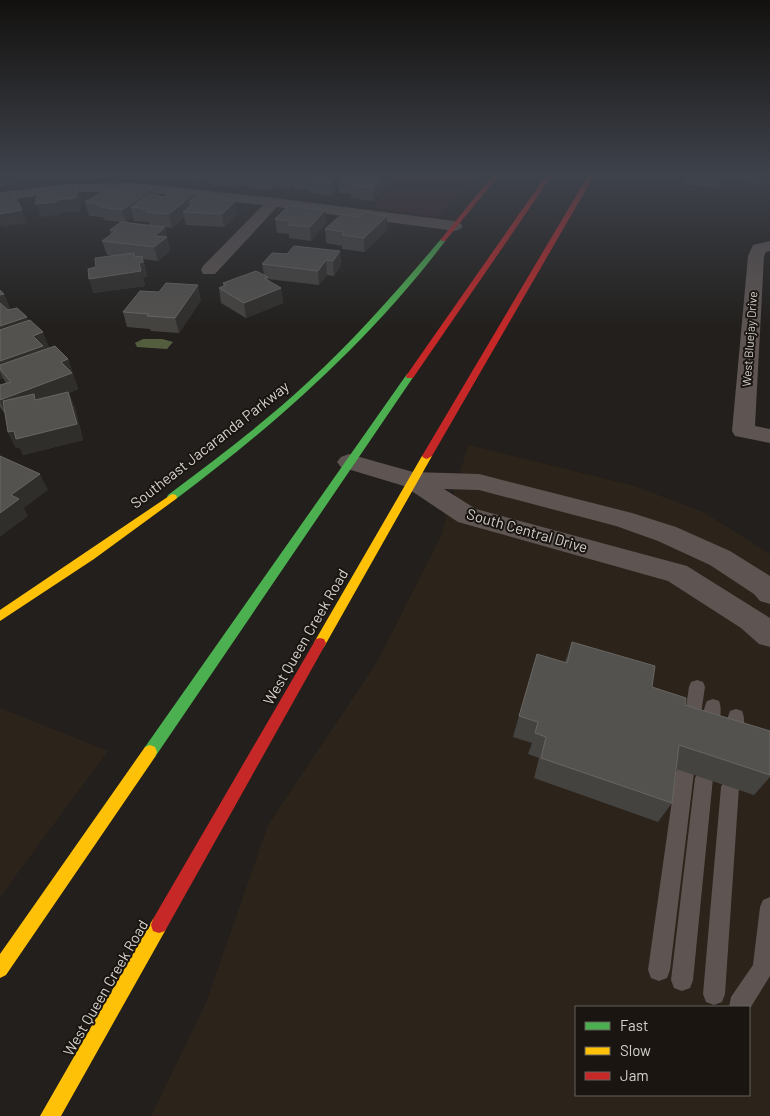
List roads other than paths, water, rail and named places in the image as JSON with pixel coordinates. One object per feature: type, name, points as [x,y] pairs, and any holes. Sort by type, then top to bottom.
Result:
[{"type":"main road","name":"Southeast Jacaranda Parkway","points":[[0,616],[139,521],[271,419],[328,368],[374,321],[454,226]]},
{"type":"main road","points":[[0,969],[514,226]]},
{"type":"main road","name":"West Queen Creek Road","points":[[50,1116],[413,480],[562,226]]},
{"type":"street","points":[[209,270],[251,226]]},
{"type":"street","name":"West Bluejay Drive","points":[[764,247],[756,256],[743,430],[770,436]]},
{"type":"street","points":[[350,462],[413,480],[479,482],[622,519],[667,534],[720,558],[764,586],[770,593]]},
{"type":"street","name":"South Central Drive","points":[[413,480],[467,516],[677,573],[752,620],[770,635]]},
{"type":"lane","points":[[690,732],[697,687]]},
{"type":"lane","points":[[708,738],[713,706]]},
{"type":"lane","points":[[734,746],[736,716]]},
{"type":"lane","points":[[659,970],[685,772]]},
{"type":"lane","points":[[682,980],[704,778]]},
{"type":"lane","points":[[714,994],[730,787]]},
{"type":"lane","points":[[739,1005],[763,968],[770,907]]}]
